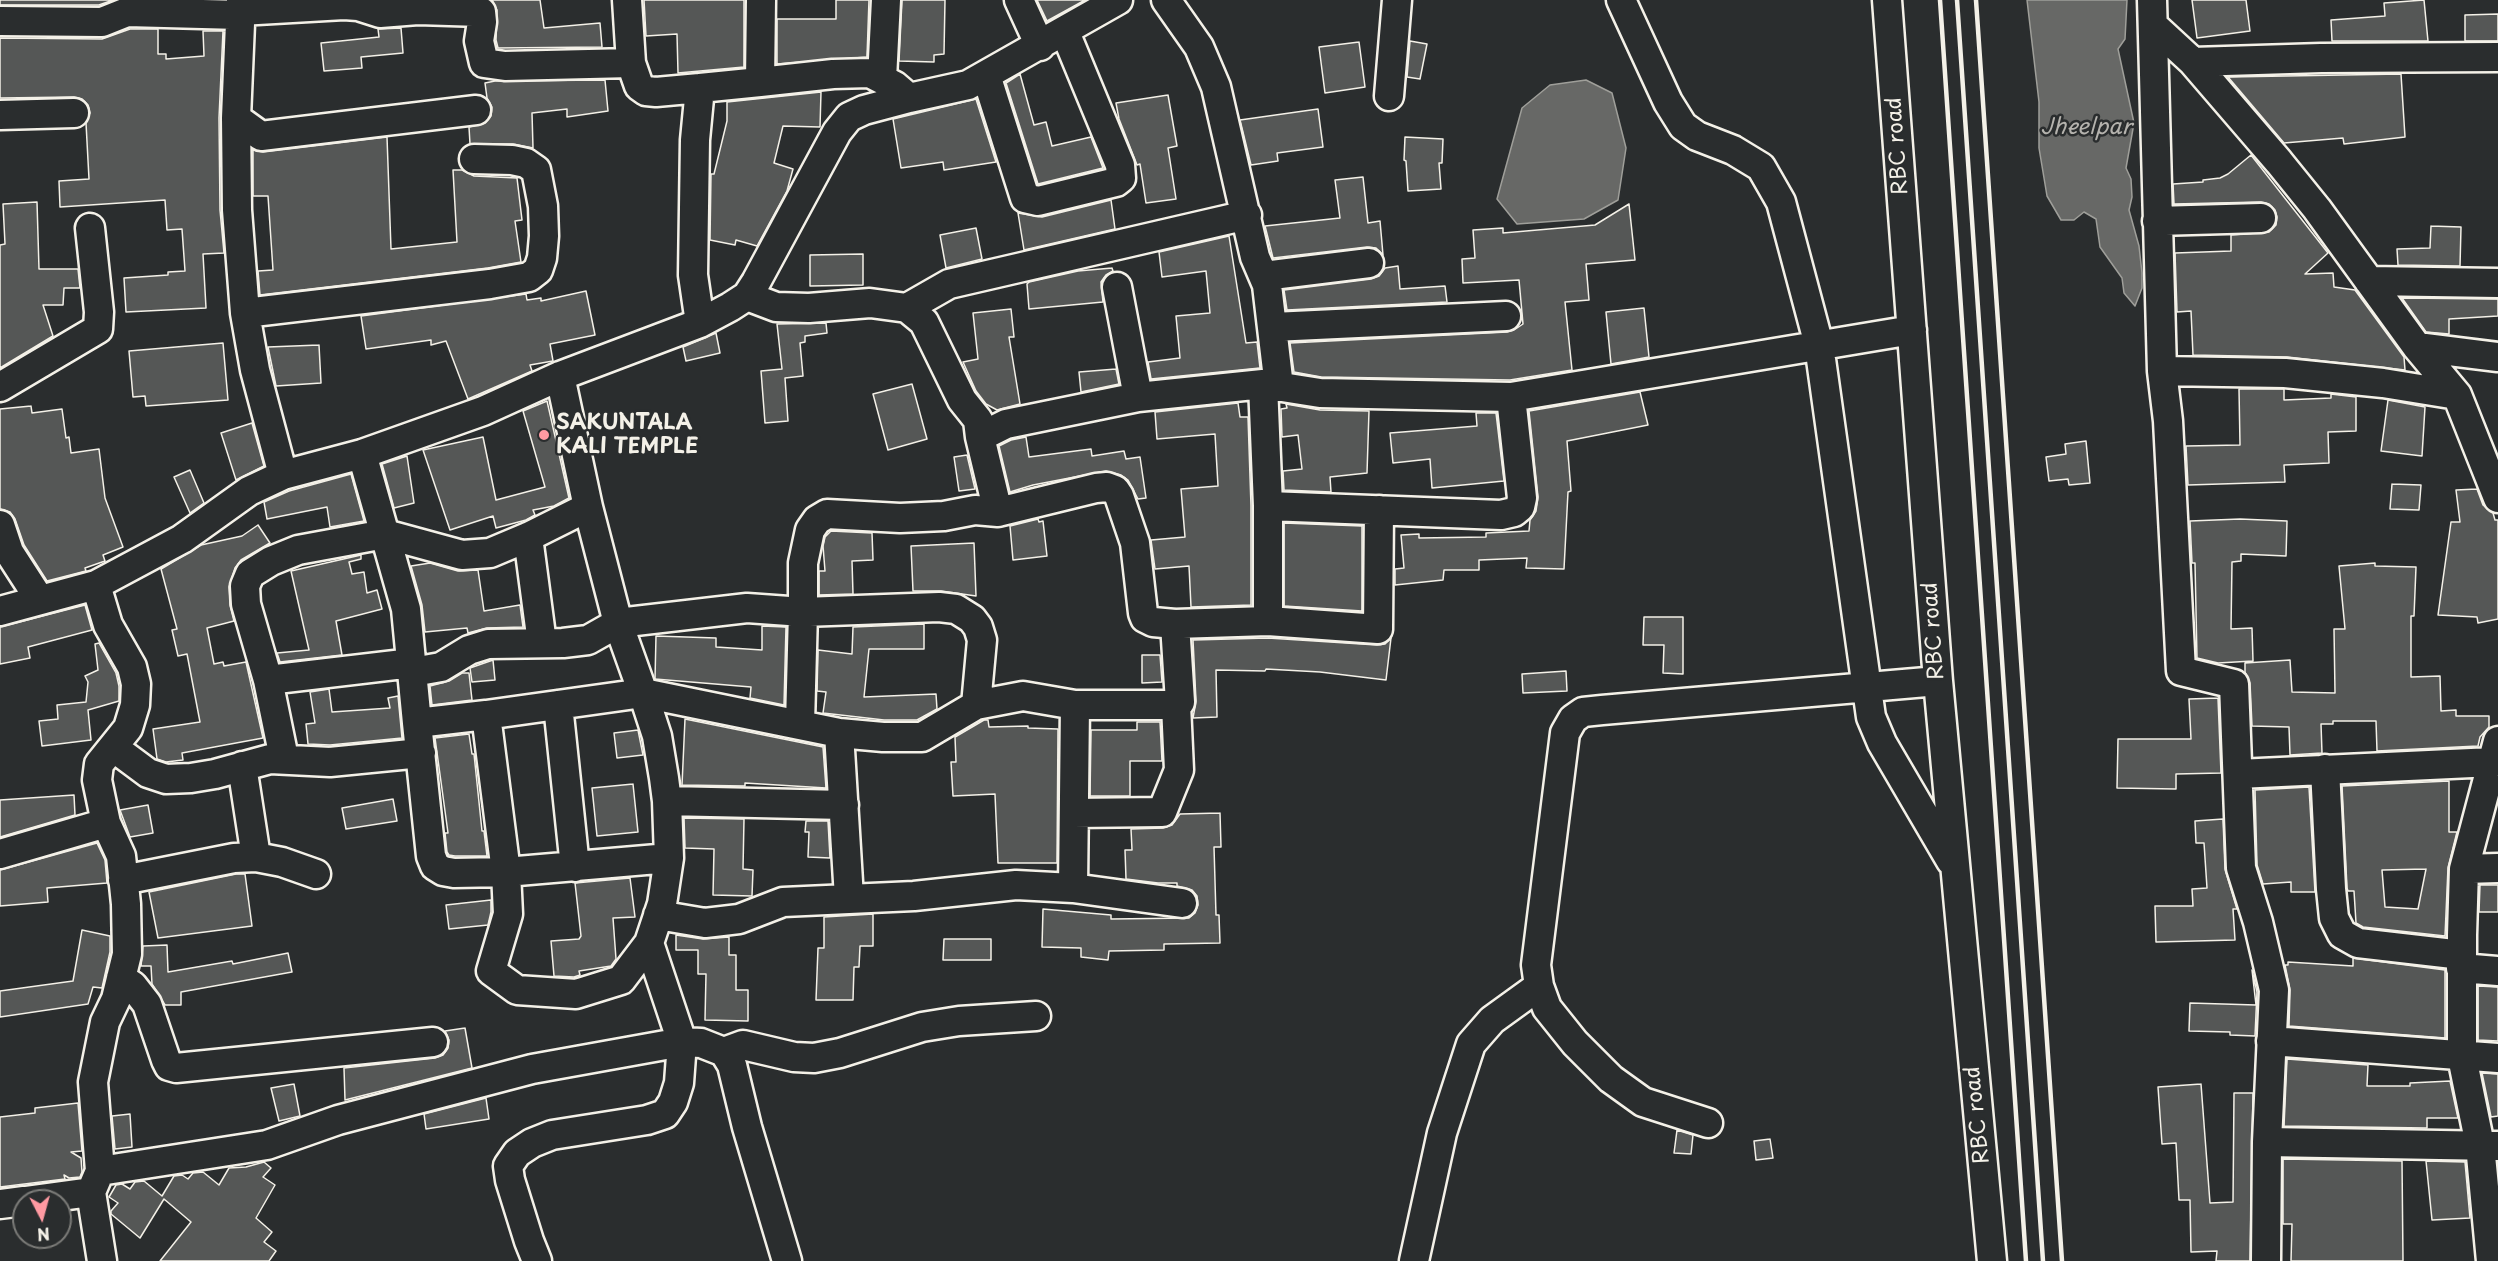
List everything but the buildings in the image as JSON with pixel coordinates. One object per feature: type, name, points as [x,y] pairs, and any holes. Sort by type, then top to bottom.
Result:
[{"type":"street","points":[[627,0],[631,63],[639,86],[646,91],[656,92],[833,74],[870,74],[882,79],[909,98]]},
{"type":"street","points":[[760,82],[761,0]]},
{"type":"street","points":[[882,79],[886,0]]},
{"type":"street","points":[[1020,0],[1040,46]]},
{"type":"street","points":[[0,611],[96,585],[182,539],[249,491],[283,475],[362,454],[483,411],[560,376],[700,323],[747,296],[837,132],[849,117],[864,110],[968,85],[1118,0]]},
{"type":"street","points":[[1166,0],[1199,47],[1216,87],[1255,257],[1264,276],[1274,327],[1268,506],[1268,621]]},
{"type":"street","points":[[1389,96],[1397,0]]},
{"type":"street","points":[[1621,0],[1668,102],[1683,126],[1697,136],[1733,150],[1761,167],[1781,202],[1819,345],[1865,688],[1871,717],[1881,743],[1954,866]]},
{"type":"street","name":"RBC road","points":[[1887,0],[1938,681],[1992,1261]]},
{"type":"street","points":[[0,21],[102,22],[127,12],[344,5],[358,6],[380,13],[418,10],[481,12],[479,41],[484,63],[505,66],[631,63]]},
{"type":"street","points":[[240,8],[236,118],[237,210],[245,313],[255,370],[283,475]]},
{"type":"street","points":[[2153,13],[2317,208],[2417,347],[2457,395],[2498,498]]},
{"type":"street","points":[[2153,13],[2162,371],[2168,421],[2181,670],[2234,684],[2241,868],[2258,922],[2274,990],[2267,1142],[2266,1261]]},
{"type":"street","points":[[986,75],[1025,198],[1038,201],[1116,182],[1121,178],[1120,165],[1065,32]]},
{"type":"street","points":[[2193,62],[2320,58],[2498,57]]},
{"type":"street","points":[[700,88],[695,140],[693,275],[700,323]]},
{"type":"street","points":[[236,118],[261,136],[476,110]]},
{"type":"street","points":[[0,115],[74,113]]},
{"type":"street","points":[[245,313],[490,284],[529,277],[538,270],[542,258],[544,236],[543,206],[536,170],[526,163],[512,160],[474,159]]},
{"type":"street","points":[[907,308],[932,292],[957,282],[1247,215]]},
{"type":"street","points":[[2157,221],[2261,218]]},
{"type":"street","points":[[0,387],[98,328],[99,312],[90,228]]},
{"type":"street","points":[[1264,276],[1369,263]]},
{"type":"street","points":[[2369,281],[2498,284]]},
{"type":"street","points":[[1117,287],[1138,398]]},
{"type":"street","points":[[747,296],[777,307],[809,308],[870,303],[889,304],[907,308],[924,322],[962,400],[978,420],[998,512]]},
{"type":"street","points":[[1274,327],[1506,316]]},
{"type":"street","points":[[980,437],[1006,424],[1138,398],[1271,386],[1320,393],[1380,396],[1511,397],[1912,330]]},
{"type":"street","points":[[2417,347],[2498,357]]},
{"type":"street","points":[[2162,371],[2285,373],[2383,383],[2457,395]]},
{"type":"street","points":[[486,715],[506,872],[508,914],[491,971],[518,990],[576,994],[621,980],[649,944],[662,904],[669,858],[667,801],[657,736],[618,623],[588,507],[560,376]]},
{"type":"street","points":[[1268,506],[1501,515],[1514,512],[1520,507],[1521,489],[1511,397]]},
{"type":"street","points":[[362,454],[406,609],[431,856],[435,866],[443,871],[454,873],[506,872],[669,858]]},
{"type":"street","points":[[800,724],[803,563],[810,530],[817,520],[827,514],[900,518],[944,516],[975,510],[998,512],[1107,487],[1115,490],[1119,496],[1135,543],[1145,618],[1153,622],[1175,624],[1268,621],[1378,629],[1379,510]]},
{"type":"street","points":[[284,758],[268,680],[246,604],[245,586],[250,574],[271,561],[298,550],[385,534],[446,552],[469,555],[490,553],[588,507]]},
{"type":"street","points":[[0,525],[9,552],[40,600]]},
{"type":"street","points":[[528,537],[542,643]]},
{"type":"street","points":[[96,585],[108,625],[132,667],[136,684],[135,705],[128,728],[99,764],[98,780],[106,823],[121,856],[127,954],[116,999],[105,1022],[93,1082],[95,1181],[102,1261]]},
{"type":"street","points":[[268,680],[413,667],[441,667],[469,650],[489,644],[562,643],[588,640],[618,623],[747,608],[803,612],[939,607],[956,609],[972,619],[978,627],[982,640],[976,705]]},
{"type":"street","points":[[1074,813],[1162,812],[1179,770],[1176,705],[1179,702],[1175,624]]},
{"type":"street","points":[[1708,1123],[1643,1102],[1611,1079],[1575,1043],[1547,1008],[1539,986],[1536,964],[1565,733],[1573,719],[1583,712],[1938,681]]},
{"type":"street","points":[[417,723],[643,693],[839,733],[883,737],[922,737],[976,705],[1023,696],[1075,705],[1176,705]]},
{"type":"street","points":[[558,705],[575,867]]},
{"type":"street","points":[[1073,888],[1075,705]]},
{"type":"street","points":[[839,733],[849,898]]},
{"type":"street","points":[[113,747],[148,773],[166,779],[203,776],[284,758],[330,762],[421,753]]},
{"type":"street","points":[[2238,774],[2325,769],[2495,751],[2464,869],[2462,962],[2462,1057],[2489,1145],[2491,1261]]},
{"type":"street","points":[[242,766],[256,857]]},
{"type":"street","points":[[2325,769],[2332,899],[2334,918],[2342,934],[2358,943],[2498,970]]},
{"type":"street","points":[[667,801],[844,805]]},
{"type":"street","points":[[0,854],[106,823]]},
{"type":"street","points":[[123,880],[234,858],[256,857],[282,862],[316,873]]},
{"type":"street","points":[[2464,869],[2498,868]]},
{"type":"street","points":[[658,915],[705,923],[739,920],[783,902],[914,896],[1016,885],[1073,888],[1182,903]]},
{"type":"street","points":[[537,1261],[510,1180],[508,1166],[517,1153],[532,1143],[552,1135],[647,1120],[664,1114],[673,1102],[678,1083],[682,1042],[649,944]]},
{"type":"street","points":[[121,978],[133,986],[147,1004],[166,1060],[169,1066],[176,1068],[433,1042]]},
{"type":"street","points":[[1414,1261],[1442,1133],[1471,1044],[1492,1020],[1539,986]]},
{"type":"street","points":[[724,1052],[743,1045],[794,1057],[814,1058],[840,1053],[921,1027],[959,1021],[1036,1016]]},
{"type":"street","points":[[2271,1041],[2498,1058]]},
{"type":"street","points":[[67,1189],[267,1145],[338,1120],[532,1069],[682,1042],[700,1043],[724,1052],[732,1065],[747,1127],[787,1261]]},
{"type":"street","points":[[2267,1142],[2489,1145]]},
{"type":"water","name":"Jheelpar","points":[[2027,0],[2127,0],[2125,39],[2118,49],[2134,123],[2126,168],[2131,179],[2132,197],[2129,210],[2139,246],[2142,273],[2142,288],[2135,306],[2124,293],[2122,278],[2100,247],[2096,219],[2084,212],[2074,220],[2061,220],[2047,196],[2039,148],[2039,102]]},
{"type":"water","points":[[1586,80],[1612,93],[1626,148],[1618,200],[1584,219],[1517,224],[1497,199],[1522,108],[1550,85]]},
{"type":"railway","points":[[1940,0],[2026,1261]]},
{"type":"railway","points":[[1957,0],[2043,1261]]},
{"type":"railway","points":[[1976,0],[2062,1261]]},
{"type":"place","name":"SAKUNTALA KALI TEMPLE","points":[[544,435]]}]
